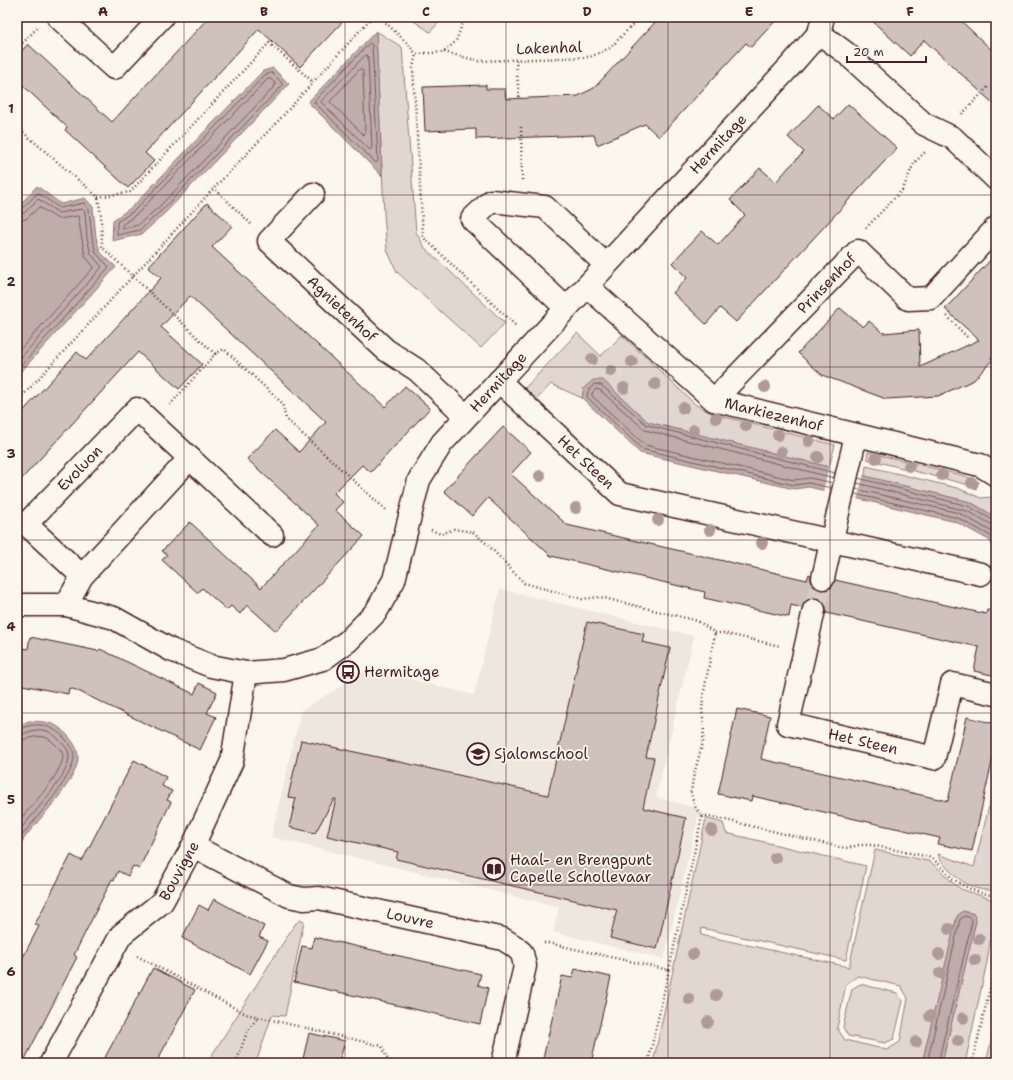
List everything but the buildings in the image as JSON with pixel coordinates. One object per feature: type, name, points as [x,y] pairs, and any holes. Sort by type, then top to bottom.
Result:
[{"type":"street","points":[[58,19],[114,68],[162,17]]},
{"type":"street","points":[[821,25],[846,53],[924,124],[953,138],[996,178]]},
{"type":"street","name":"Hermitage","points":[[17,605],[66,605],[114,618],[172,650],[211,666],[246,673],[284,670],[323,659],[348,641],[376,612],[394,580],[419,480],[442,443],[588,286],[821,25]]},
{"type":"street","points":[[268,241],[313,194]]},
{"type":"street","points":[[566,308],[472,219],[491,201],[545,207],[606,265]]},
{"type":"street","points":[[931,298],[996,228]]},
{"type":"street","name":"Agnietenhof","points":[[268,241],[386,350],[417,370],[466,416]]},
{"type":"street","name":"Prinsenhof","points":[[714,400],[858,251],[908,299],[931,298]]},
{"type":"street","name":"Markiezenhof","points":[[588,286],[714,400],[980,465],[996,475]]},
{"type":"street","name":"Het Steen","points":[[499,381],[620,494],[981,574]]},
{"type":"street","name":"Evoluon","points":[[82,576],[26,524],[137,409],[272,535]]},
{"type":"street","points":[[823,578],[856,435]]},
{"type":"street","points":[[66,605],[82,576],[190,458]]},
{"type":"street","name":"Het Steen","points":[[814,610],[788,724],[934,758],[952,684],[996,694]]},
{"type":"street","name":"Bouvigne","points":[[51,1063],[121,935],[162,902],[193,846],[232,761],[246,673]]},
{"type":"street","name":"Louvre","points":[[193,846],[289,896],[304,899],[319,898],[503,939],[522,953]]},
{"type":"street","points":[[503,1063],[525,966],[522,953]]},
{"type":"path","points":[[17,402],[214,188],[279,120],[372,17]]},
{"type":"path","points":[[380,17],[408,44],[416,54],[413,68],[423,237],[534,343]]},
{"type":"path","points":[[444,52],[456,41],[465,17]]},
{"type":"path","name":"Lakenhal","points":[[416,54],[444,52],[479,61],[590,57],[610,48],[640,17]]},
{"type":"path","points":[[17,49],[58,19]]},
{"type":"path","points":[[98,197],[130,192],[269,43],[313,82]]},
{"type":"path","points":[[516,60],[519,98]]},
{"type":"path","points":[[858,251],[859,236],[903,189],[914,163],[989,86]]},
{"type":"path","points":[[17,127],[98,197],[101,215],[102,247],[215,354]]},
{"type":"path","points":[[520,127],[523,205]]},
{"type":"path","points":[[214,188],[268,241]]},
{"type":"path","points":[[931,298],[969,339]]},
{"type":"path","points":[[153,424],[215,354],[224,349],[282,403],[286,419],[384,509],[441,534],[454,530],[473,532],[488,545],[524,583],[582,599],[600,597],[698,621],[716,633],[724,633],[804,651]]},
{"type":"path","points":[[991,357],[996,362]]},
{"type":"path","points":[[702,816],[693,802],[691,792],[693,778],[703,742],[703,697],[716,633]]},
{"type":"path","points":[[702,816],[709,816],[839,847],[848,848],[859,845],[871,845],[933,858],[953,878],[968,888],[987,895],[996,896]]},
{"type":"path","points":[[648,1063],[702,816]]},
{"type":"path","points":[[522,953],[538,944],[548,943],[669,970]]},
{"type":"path","points":[[116,945],[246,1014],[382,1046],[389,1063]]},
{"type":"path","points":[[972,1063],[996,963]]},
{"type":"path","points":[[236,1063],[247,1032],[258,1017]]},
{"type":"shaded area","points":[[408,17],[444,17],[430,32]]},
{"type":"shaded area","points":[[376,31],[402,47],[416,232],[425,248],[505,323],[481,348],[397,272],[387,250]]},
{"type":"shaded area","points":[[577,333],[601,356],[622,335],[696,405],[713,414],[835,445],[829,467],[648,422],[603,380],[584,388],[582,398],[551,384],[536,400],[525,388]]},
{"type":"shaded area","points":[[868,452],[965,476],[979,482],[976,489],[965,484],[867,459]]},
{"type":"shaded area","points":[[866,466],[957,488],[981,498],[992,497],[996,499],[996,517],[970,502],[868,477],[865,475]]},
{"type":"shaded area","name":"Sjalomschool","points":[[500,589],[694,636],[656,797],[700,809],[664,959],[553,932],[559,907],[271,837],[301,711],[368,669],[474,695]]},
{"type":"shaded area","points":[[996,778],[996,890],[982,890],[970,886],[948,869],[939,858],[938,854],[974,867]]},
{"type":"shaded area","points":[[706,818],[723,823],[726,833],[866,866],[846,960],[702,928],[701,935],[849,967],[875,850],[928,861],[936,866],[961,889],[996,901],[987,962],[965,1063],[942,1063],[976,921],[974,914],[963,911],[957,916],[922,1063],[653,1063]],"holes":[[[858,976],[901,986],[908,998],[900,1042],[887,1050],[845,1040],[837,1028],[846,984]]]},
{"type":"shaded area","points":[[300,920],[304,921],[285,1016],[272,1015],[256,1063],[207,1063],[295,924]]},
{"type":"shaded area","points":[[860,984],[897,993],[903,1001],[894,1039],[885,1043],[848,1036],[843,1027],[852,989]]},
{"type":"shaded area","points":[[996,1021],[996,1063],[986,1063]]},
{"type":"water","points":[[376,31],[382,176],[308,102]]},
{"type":"water","points":[[273,68],[289,84],[166,212],[142,234],[112,241],[113,220],[132,207],[263,71]]},
{"type":"water","points":[[37,186],[61,204],[85,198],[93,207],[96,237],[100,252],[116,267],[17,376],[17,208]]},
{"type":"water","points":[[593,380],[603,380],[648,422],[970,502],[996,517],[996,550],[989,540],[956,522],[809,487],[794,489],[640,453],[582,398],[584,388]]},
{"type":"water","points":[[29,721],[51,723],[60,728],[72,741],[78,756],[77,765],[67,785],[17,849],[17,726]]},
{"type":"water","points":[[963,911],[974,914],[976,921],[942,1063],[922,1063],[957,916]]},
{"type":"pier","points":[[829,465],[864,474],[857,500],[823,492]]},
{"type":"tunnel","points":[[814,610],[823,578]]},
{"type":"place","name":"Hermitage","points":[[348,672]]},
{"type":"place","name":"Sjalomschool","points":[[478,754]]},
{"type":"place","name":"Haal- en Brengpunt Capelle Schollevaar","points":[[494,869]]}]
